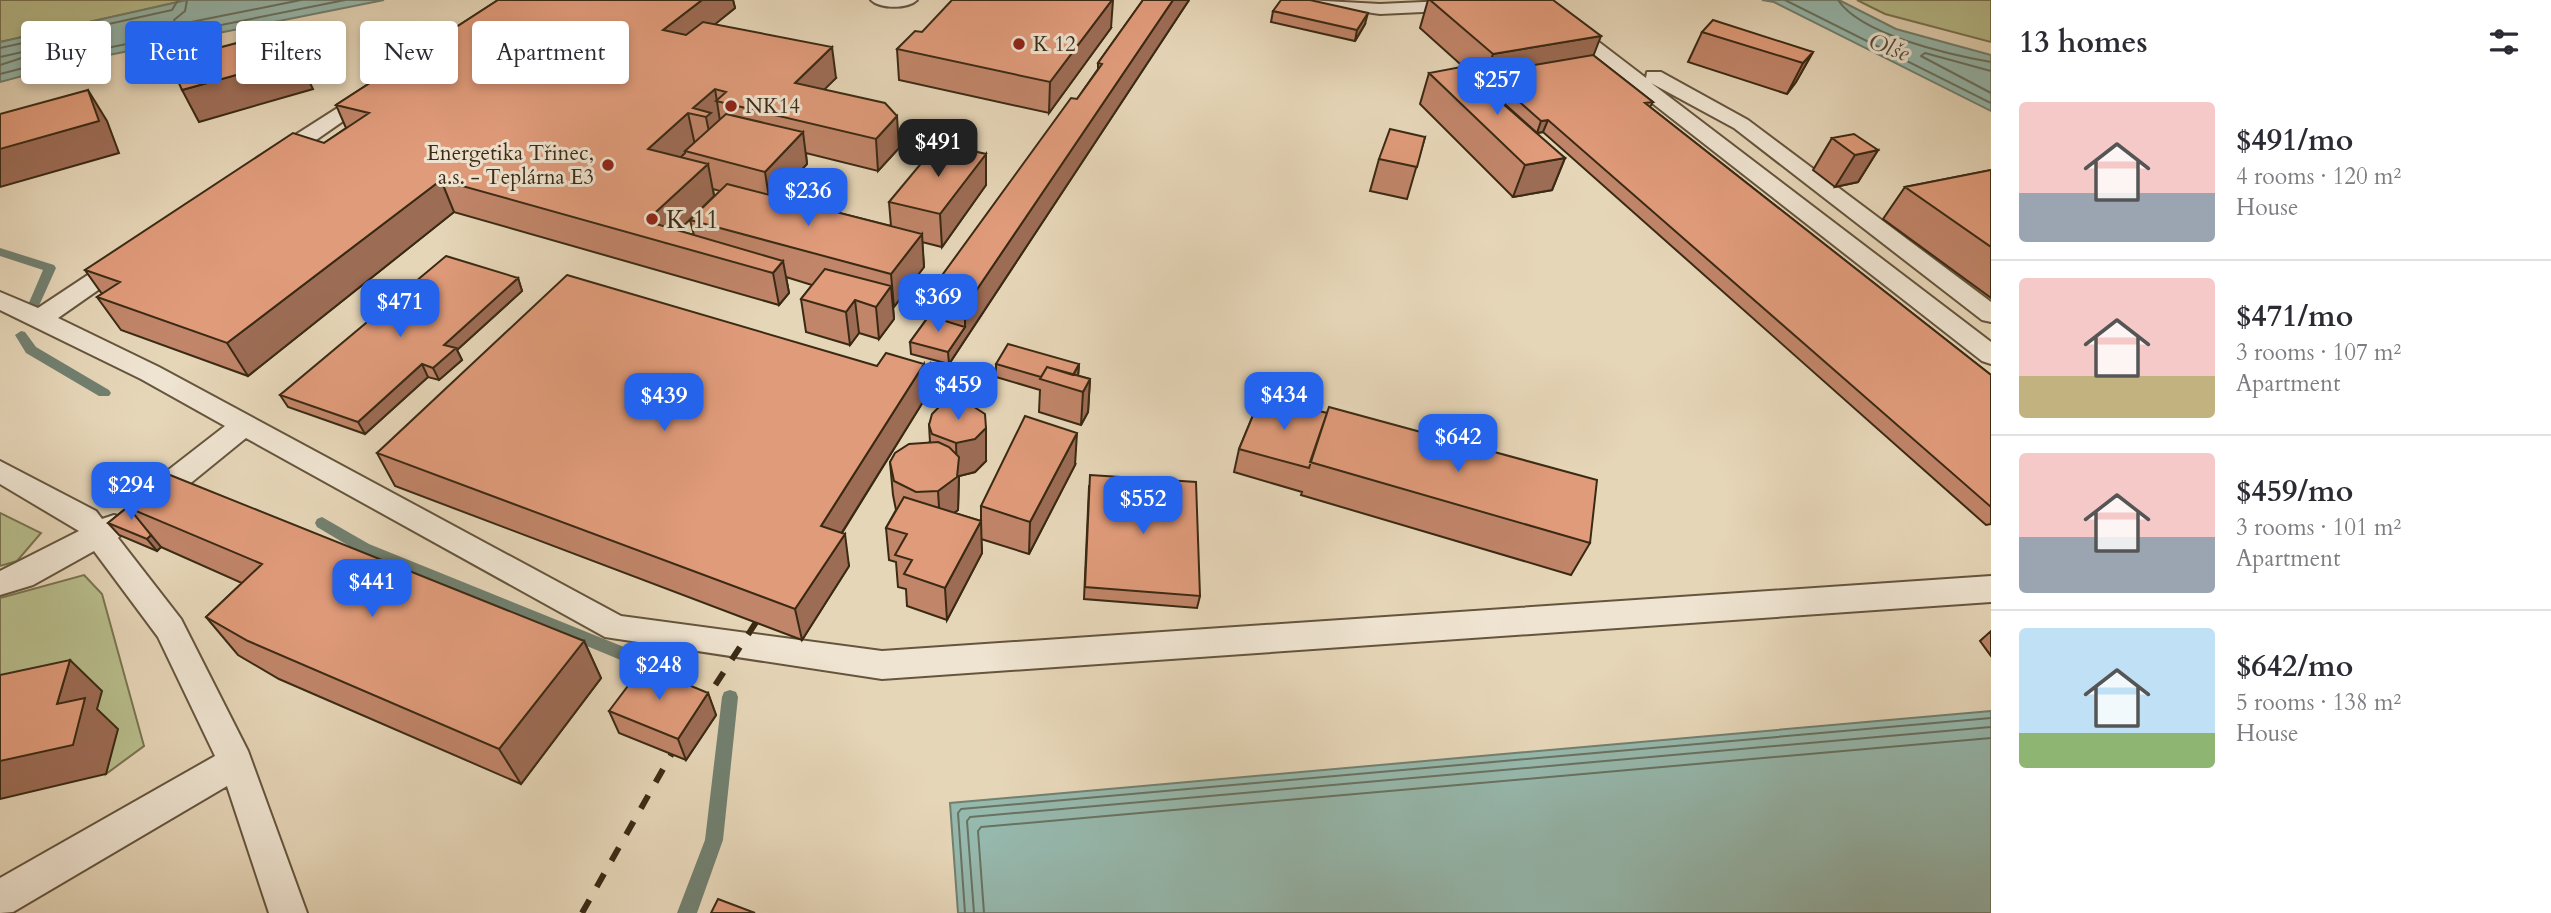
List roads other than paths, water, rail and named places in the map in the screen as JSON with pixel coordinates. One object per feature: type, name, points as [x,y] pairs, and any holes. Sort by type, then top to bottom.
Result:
[{"type":"lane","points":[[880,0],[908,0]]},
{"type":"lane","points":[[1315,0],[1380,9],[1488,4]]},
{"type":"lane","points":[[1547,15],[1741,124],[1991,314]]},
{"type":"lane","points":[[1570,29],[1991,355]]},
{"type":"lane","points":[[257,171],[384,84]]},
{"type":"lane","points":[[41,318],[144,248]]},
{"type":"lane","points":[[0,300],[150,373],[616,628],[882,665],[1991,589]]},
{"type":"lane","points":[[0,583],[22,576],[99,536],[147,502],[243,426]]},
{"type":"lane","points":[[0,471],[86,519],[170,628],[236,762],[288,913]]},
{"type":"lane","points":[[0,899],[236,762]]},
{"type":"water","points":[[187,0],[384,0],[279,21],[236,21],[236,30],[222,32],[222,21],[125,21],[125,52],[111,55],[111,21],[94,21]]},
{"type":"water","name":"Olše","points":[[1762,0],[1839,0],[1896,29],[1991,55],[1991,111],[1774,2]]},
{"type":"water","points":[[21,37],[21,76],[0,82],[0,42]]},
{"type":"water","points":[[1991,711],[1991,913],[958,913],[950,803]]},
{"type":"waterway","points":[[0,252],[50,268],[34,305]]},
{"type":"waterway","points":[[21,335],[31,350],[104,393]]},
{"type":"waterway","points":[[322,523],[364,548],[680,677]]},
{"type":"waterway","points":[[687,913],[714,840],[730,697]]},
{"type":"railway","points":[[914,390],[945,344]]},
{"type":"railway","points":[[699,710],[766,607]]},
{"type":"railway","points":[[582,913],[680,739]]},
{"type":"place","name":"K 12","points":[[1019,44]]},
{"type":"place","name":"NK14","points":[[731,106]]},
{"type":"place","name":"Energetika Třinec, a.s. - Teplárna E3","points":[[608,165]]},
{"type":"place","name":"K 11","points":[[652,219]]}]
